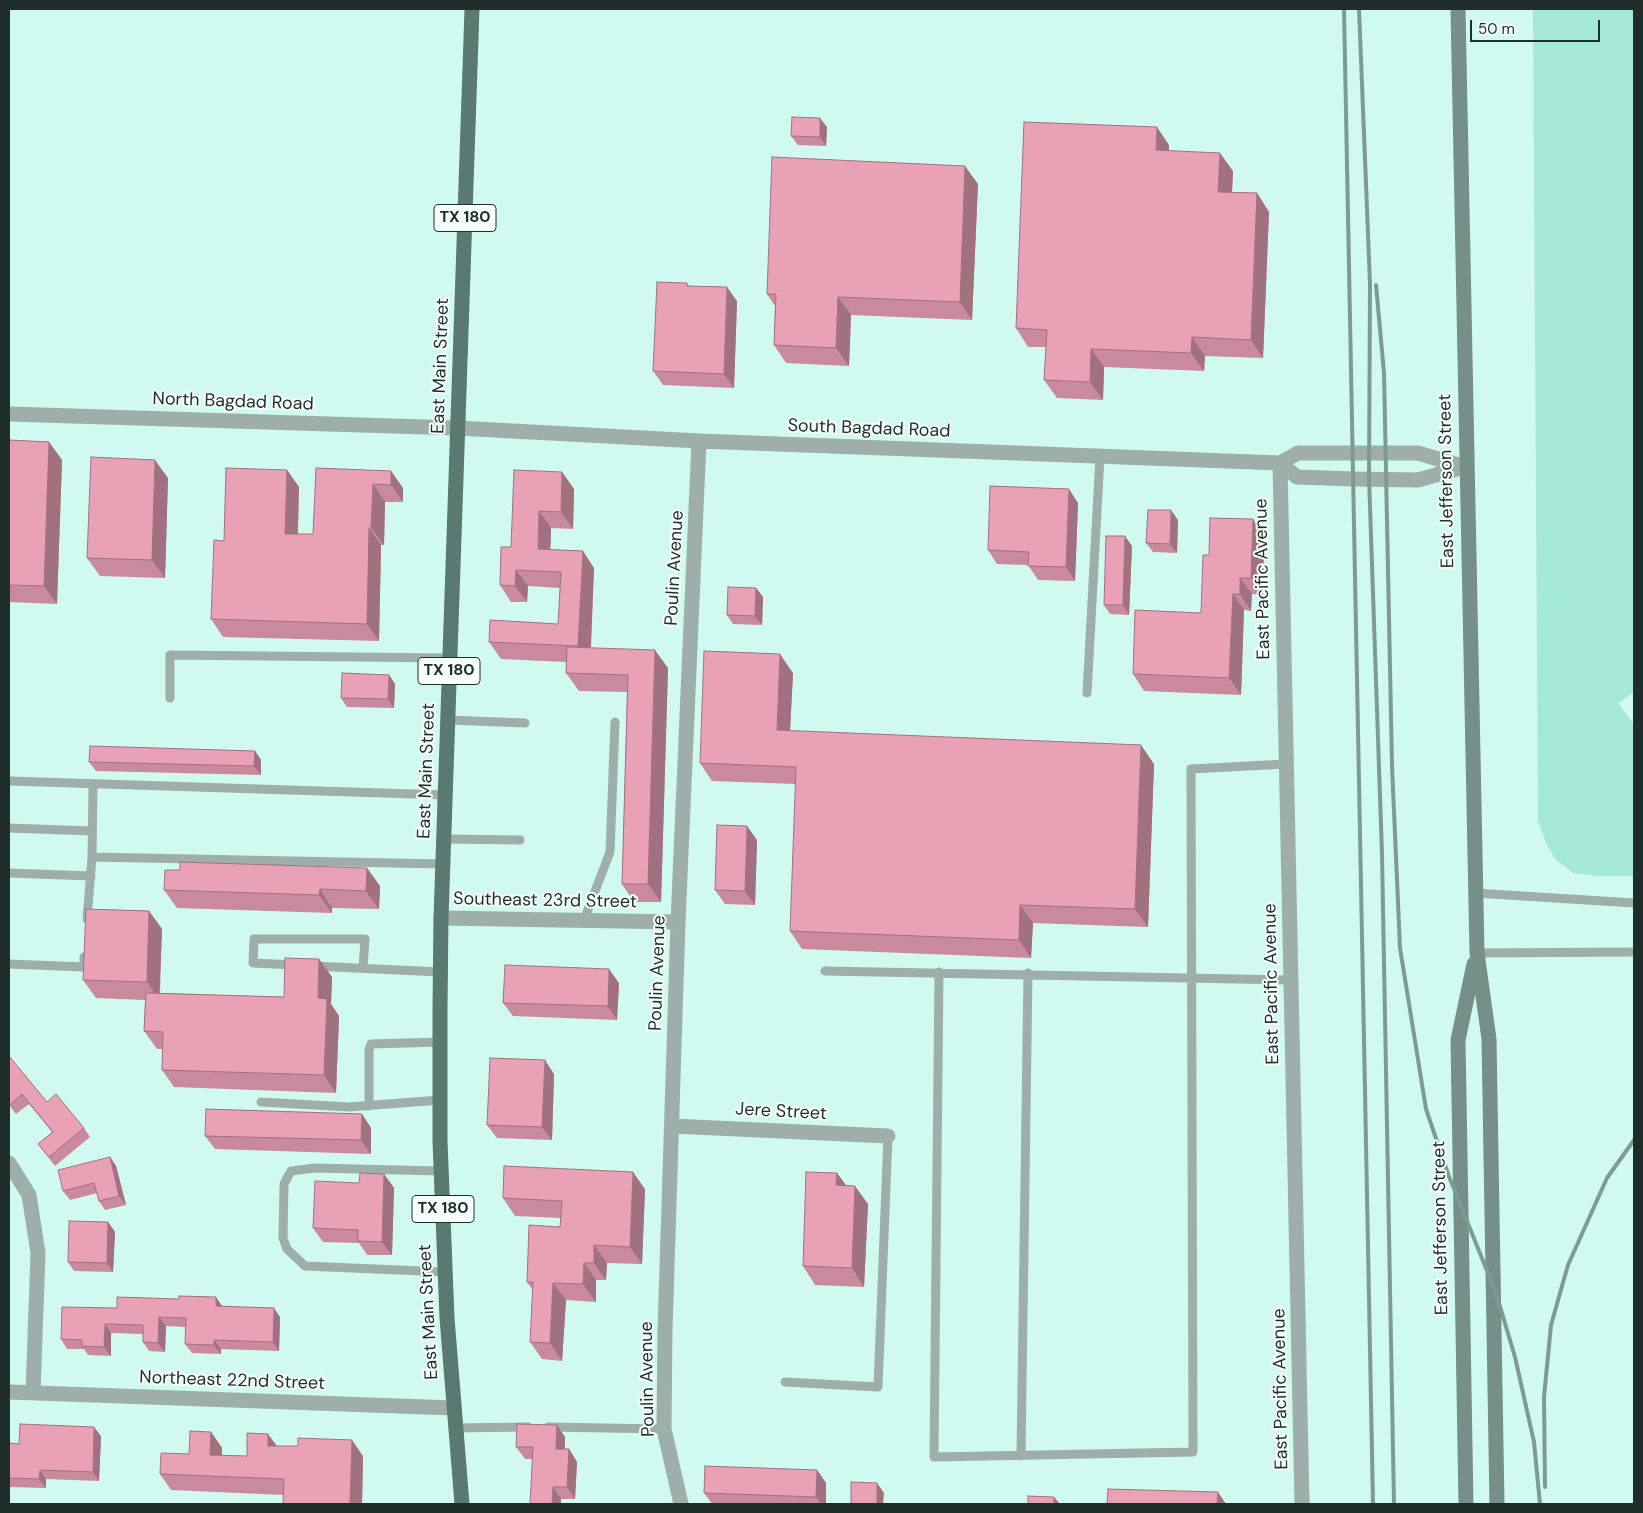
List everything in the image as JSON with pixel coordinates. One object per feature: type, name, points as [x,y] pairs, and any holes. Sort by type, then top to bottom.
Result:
[{"type":"main road","name":"East Main Street","points":[[462,1504],[445,1272],[441,1171],[440,972],[472,9]]},
{"type":"main road","name":"East Jefferson Street","points":[[1458,9],[1465,467],[1476,953],[1489,1039],[1497,1504]]},
{"type":"main road","name":"East Jefferson Street","points":[[1466,1504],[1458,1040],[1476,953]]},
{"type":"street","name":"North Bagdad Road","points":[[9,414],[457,428]]},
{"type":"street","name":"South Bagdad Road","points":[[457,428],[699,442],[1280,463],[1298,453],[1369,455],[1418,453],[1465,467]]},
{"type":"street","name":"Poulin Avenue","points":[[681,1504],[664,1429],[665,1330],[678,922],[699,442]]},
{"type":"street","points":[[1280,463],[1297,477],[1354,479],[1418,480],[1465,467]]},
{"type":"street","name":"East Pacific Avenue","points":[[1280,463],[1302,1504]]},
{"type":"street","name":"Southeast 23rd Street","points":[[441,918],[678,922]]},
{"type":"street","name":"Jere Street","points":[[672,1126],[888,1136]]},
{"type":"street","points":[[9,1163],[29,1195],[38,1253],[33,1393]]},
{"type":"street","name":"Northeast 22nd Street","points":[[9,1392],[454,1408]]},
{"type":"lane","points":[[1087,693],[1100,456]]},
{"type":"lane","points":[[170,698],[170,655],[450,658]]},
{"type":"lane","points":[[448,720],[525,723]]},
{"type":"lane","points":[[584,920],[610,852],[615,722]]},
{"type":"lane","points":[[939,972],[934,1457],[1193,1452],[1191,769],[1286,764]]},
{"type":"lane","points":[[9,780],[92,785],[446,795]]},
{"type":"lane","points":[[86,930],[92,857],[92,785]]},
{"type":"lane","points":[[9,828],[92,831]]},
{"type":"lane","points":[[444,840],[520,840]]},
{"type":"lane","points":[[92,857],[443,864]]},
{"type":"lane","points":[[9,873],[91,876]]},
{"type":"lane","points":[[1475,893],[1634,903]]},
{"type":"lane","points":[[363,968],[365,939],[254,939],[252,963],[440,972]]},
{"type":"lane","points":[[9,964],[84,967],[85,948]]},
{"type":"lane","points":[[1476,953],[1634,952]]},
{"type":"lane","points":[[825,971],[1028,973],[1290,980]]},
{"type":"lane","points":[[1022,1456],[1028,973]]},
{"type":"lane","points":[[369,1106],[368,1050],[371,1044],[440,1042]]},
{"type":"lane","points":[[261,1102],[348,1107],[440,1100]]},
{"type":"lane","points":[[785,1382],[878,1387],[888,1136]]},
{"type":"lane","points":[[441,1171],[315,1168],[291,1171],[284,1184],[283,1238],[287,1249],[305,1266],[445,1272]]},
{"type":"lane","points":[[456,1428],[664,1429]]},
{"type":"green space","points":[[1533,9],[1634,9],[1634,692],[1618,703],[1634,725],[1634,876],[1599,876],[1573,873],[1556,860],[1546,843],[1538,821]]},
{"type":"building","points":[[792,117],[820,118],[820,137],[791,136]]},
{"type":"building","points":[[1024,122],[1157,127],[1156,150],[1220,153],[1218,192],[1257,193],[1251,340],[1192,337],[1191,353],[1091,349],[1090,382],[1044,380],[1047,330],[1016,328]]},
{"type":"building","points":[[772,157],[965,166],[960,302],[838,297],[836,348],[774,345],[776,294],[767,294]]},
{"type":"building","points":[[657,282],[687,283],[687,286],[727,287],[724,374],[653,371]]},
{"type":"building","points":[[9,440],[49,442],[44,586],[9,585]]},
{"type":"building","points":[[91,457],[155,460],[152,560],[87,558]]},
{"type":"building","points":[[226,468],[287,470],[285,534],[313,534],[316,468],[391,471],[391,485],[373,484],[371,528],[369,528],[367,624],[211,619],[214,540],[224,541]]},
{"type":"building","points":[[514,470],[562,472],[561,512],[539,511],[538,549],[583,551],[578,646],[489,642],[490,620],[558,624],[561,572],[516,570],[515,586],[500,585],[501,547],[511,547]]},
{"type":"building","points":[[990,486],[1069,489],[1066,567],[1028,566],[1029,552],[988,550]]},
{"type":"building","points":[[1148,510],[1171,510],[1170,544],[1146,543]]},
{"type":"building","points":[[1210,518],[1253,519],[1251,578],[1240,578],[1240,594],[1233,594],[1229,678],[1133,674],[1135,610],[1201,613],[1203,555],[1209,555]]},
{"type":"building","points":[[1106,536],[1125,536],[1123,605],[1104,605]]},
{"type":"building","points":[[728,587],[756,588],[755,616],[727,615]]},
{"type":"building","points":[[567,647],[655,650],[648,884],[622,884],[628,675],[566,673]]},
{"type":"building","points":[[704,651],[780,654],[777,730],[1141,745],[1135,909],[1020,905],[1019,940],[790,931],[796,767],[700,763]]},
{"type":"building","points":[[342,673],[389,675],[388,699],[341,698]]},
{"type":"building","points":[[90,746],[255,751],[254,766],[89,762]]},
{"type":"building","points":[[717,825],[747,826],[745,891],[715,890]]},
{"type":"building","points":[[180,862],[367,868],[366,891],[320,889],[319,895],[164,890],[165,870],[180,870]]},
{"type":"building","points":[[86,909],[149,911],[147,982],[83,980]]},
{"type":"building","points":[[285,958],[319,959],[318,998],[327,999],[324,1075],[162,1070],[163,1032],[144,1031],[146,993],[284,997]]},
{"type":"building","points":[[505,965],[609,969],[608,1006],[503,1003]]},
{"type":"building","points":[[9,1056],[47,1102],[56,1094],[84,1128],[49,1157],[38,1144],[53,1132],[22,1094],[10,1105],[9,1103]]},
{"type":"building","points":[[490,1058],[545,1060],[542,1127],[487,1125]]},
{"type":"building","points":[[206,1109],[362,1114],[361,1140],[205,1136]]},
{"type":"building","points":[[110,1157],[119,1196],[99,1201],[94,1183],[63,1191],[58,1170]]},
{"type":"building","points":[[504,1166],[633,1172],[630,1247],[594,1245],[594,1263],[584,1263],[583,1284],[553,1283],[550,1343],[530,1342],[533,1282],[527,1282],[529,1225],[560,1227],[562,1201],[503,1198]]},
{"type":"building","points":[[806,1172],[837,1173],[836,1185],[855,1186],[852,1268],[803,1266]]},
{"type":"building","points":[[360,1173],[384,1174],[382,1242],[358,1241],[358,1230],[313,1228],[315,1181],[359,1183]]},
{"type":"building","points":[[69,1221],[108,1222],[107,1263],[68,1262]]},
{"type":"building","points":[[179,1296],[216,1297],[216,1306],[274,1308],[273,1342],[214,1340],[214,1345],[185,1344],[186,1318],[159,1317],[158,1343],[143,1342],[143,1325],[105,1324],[104,1347],[82,1346],[82,1340],[61,1339],[62,1307],[117,1308],[117,1297],[179,1299]]},
{"type":"building","points":[[20,1424],[94,1427],[93,1472],[40,1470],[39,1479],[9,1478],[9,1443],[19,1444]]},
{"type":"building","points":[[517,1424],[557,1425],[556,1449],[569,1449],[567,1487],[553,1487],[552,1504],[530,1504],[533,1447],[516,1447]]},
{"type":"building","points":[[190,1431],[211,1432],[210,1455],[247,1456],[247,1433],[268,1434],[268,1446],[298,1446],[298,1438],[352,1440],[350,1504],[283,1504],[284,1479],[160,1474],[161,1453],[189,1454]]},
{"type":"building","points":[[705,1466],[817,1470],[816,1497],[704,1493]]},
{"type":"building","points":[[851,1482],[877,1483],[877,1504],[851,1504]]},
{"type":"building","points":[[1108,1489],[1218,1492],[1217,1504],[1107,1504]]},
{"type":"building","points":[[1028,1496],[1054,1497],[1054,1504],[1028,1504]]},
{"type":"railway","points":[[1344,9],[1373,1504]]},
{"type":"railway","points":[[1359,9],[1370,284],[1369,478],[1382,854],[1394,1504]]},
{"type":"railway","points":[[1376,285],[1384,373],[1392,766],[1400,948],[1426,1109],[1448,1174],[1496,1293],[1515,1357],[1534,1442],[1540,1504]]},
{"type":"railway","points":[[1545,1487],[1544,1397],[1551,1325],[1568,1265],[1607,1178],[1634,1140]]}]
